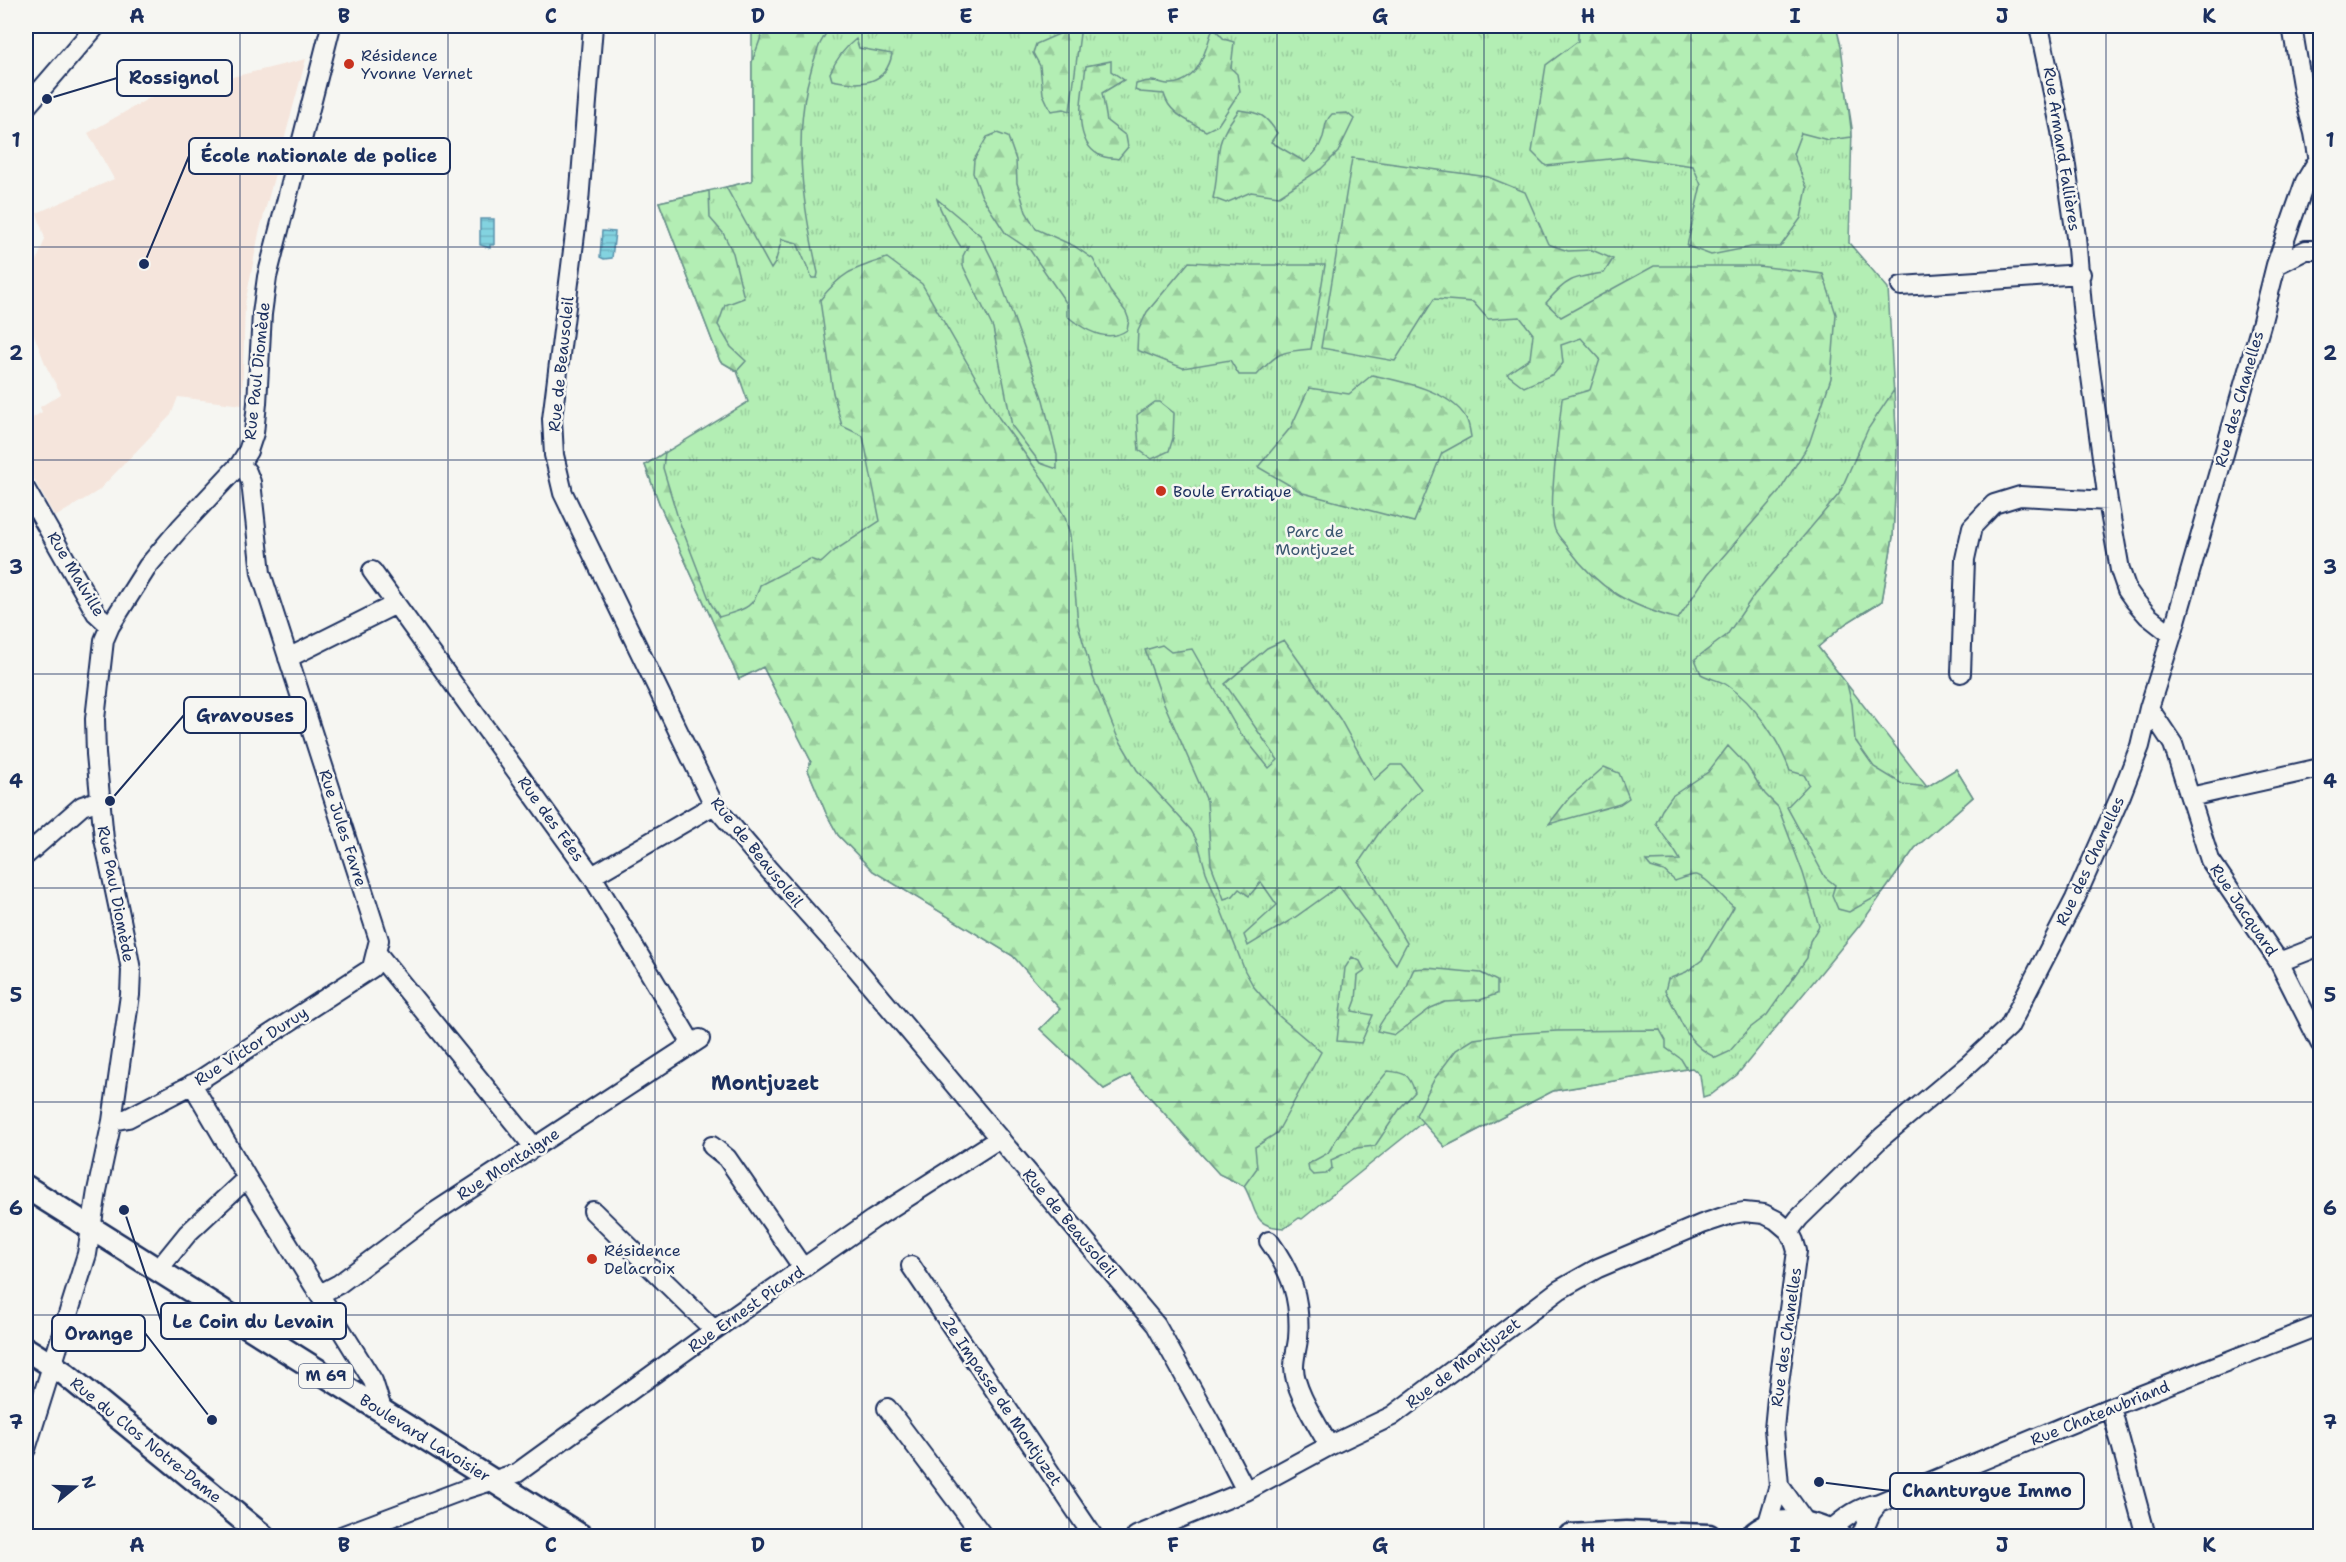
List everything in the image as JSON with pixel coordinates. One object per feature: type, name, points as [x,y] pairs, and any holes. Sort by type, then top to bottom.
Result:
[{"type":"main road","name":"Boulevard Lavoisier","points":[[26,1187],[581,1536]]},
{"type":"main road","name":"Rue du Clos Notre-Dame","points":[[26,1349],[53,1365],[263,1536]]},
{"type":"main road","points":[[1759,1531],[1790,1522],[1806,1523],[1835,1534]]},
{"type":"main road","points":[[1570,1536],[1626,1533],[1709,1536]]},
{"type":"street","points":[[26,107],[96,26]]},
{"type":"street","name":"Rue Paul Diomède","points":[[26,1449],[87,1254],[128,1024],[131,970],[106,849],[94,719],[104,640],[110,626],[148,567],[180,528],[240,464],[248,450],[254,433],[262,314],[267,277],[331,26]]},
{"type":"street","name":"Rue de Beausoleil","points":[[593,26],[579,202],[552,419],[557,474],[568,504],[714,805],[1000,1138],[1156,1325],[1246,1491]]},
{"type":"street","name":"Rue Armand Fallières","points":[[2039,26],[2061,131],[2081,274],[2084,318],[2108,501],[2120,570],[2127,590],[2148,616],[2172,635]]},
{"type":"street","points":[[2292,26],[2302,91],[2320,161]]},
{"type":"street","name":"Rue des Chanelles","points":[[1759,1531],[1779,1485],[1774,1429],[1776,1398],[1797,1251],[1789,1231],[1799,1218],[1882,1137],[1968,1065],[2009,1027],[2075,899],[2121,795],[2139,746],[2261,325],[2276,265],[2305,182],[2320,161]]},
{"type":"street","points":[[2276,265],[2306,250],[2320,250]]},
{"type":"street","points":[[1901,286],[2081,274]]},
{"type":"street","name":"Rue Jules Favre","points":[[240,464],[247,472],[251,482],[261,573],[379,940],[376,952]]},
{"type":"street","name":"Rue Malville","points":[[26,490],[96,613],[110,626]]},
{"type":"street","points":[[1961,673],[1965,559],[1972,527],[1994,504],[2020,496],[2108,501]]},
{"type":"street","name":"Rue des Fées","points":[[372,571],[592,876],[696,1042]]},
{"type":"street","points":[[288,658],[396,604]]},
{"type":"street","name":"Rue Jacquard","points":[[2149,708],[2173,744],[2210,860],[2279,962],[2320,1043]]},
{"type":"street","points":[[2190,797],[2320,768]]},
{"type":"street","points":[[26,855],[82,806],[100,800]]},
{"type":"street","points":[[592,876],[714,805]]},
{"type":"street","points":[[2279,962],[2320,946]]},
{"type":"street","points":[[376,952],[534,1147]]},
{"type":"street","name":"Rue Victor Duruy","points":[[112,1121],[128,1118],[192,1084],[372,968],[376,952]]},
{"type":"street","name":"Rue Montaigne","points":[[320,1294],[339,1284],[435,1212],[696,1042]]},
{"type":"street","points":[[192,1084],[247,1178],[373,1381],[383,1412]]},
{"type":"street","name":"Rue Ernest Picard","points":[[341,1536],[517,1473],[803,1268],[1000,1138]]},
{"type":"street","points":[[712,1146],[727,1158],[803,1268]]},
{"type":"street","points":[[158,1270],[188,1233],[247,1178]]},
{"type":"street","points":[[593,1211],[714,1330]]},
{"type":"street","name":"Rue de Montjuzet","points":[[1136,1536],[1246,1491],[1329,1446],[1392,1416],[1559,1290],[1598,1268],[1732,1214],[1764,1214],[1789,1231]]},
{"type":"street","points":[[1269,1241],[1293,1282],[1298,1302],[1298,1338],[1294,1367],[1299,1388],[1329,1446]]},
{"type":"street","name":"2e Impasse de Montjuzet","points":[[911,1266],[1093,1536]]},
{"type":"street","name":"Rue Chateaubriand","points":[[1835,1534],[1852,1512],[1864,1506],[1879,1503],[2111,1407],[2320,1325]]},
{"type":"street","points":[[2111,1407],[2146,1536]]},
{"type":"street","points":[[887,1408],[983,1536]]},
{"type":"street","points":[[1779,1485],[1806,1523]]},
{"type":"street","points":[[1861,1536],[1871,1513],[1879,1503]]},
{"type":"shaded area","points":[[306,59],[259,233],[245,304],[242,405],[178,397],[171,415],[98,491],[55,517],[26,465],[26,422],[42,412],[40,407],[61,394],[46,366],[26,314],[26,289],[45,239],[37,213],[114,179],[88,133],[174,84],[176,91]]},
{"type":"green space","name":"Parc de Montjuzet","points":[[752,26],[1836,26],[1852,128],[1849,243],[1888,288],[1897,451],[1893,537],[1882,601],[1845,624],[1818,647],[1927,787],[1956,769],[1973,797],[1915,848],[1860,925],[1737,1075],[1712,1094],[1703,1097],[1700,1075],[1692,1068],[1553,1091],[1445,1147],[1423,1122],[1302,1219],[1299,1218],[1285,1228],[1266,1224],[1257,1215],[1244,1186],[1219,1174],[1130,1075],[1104,1089],[1040,1029],[1060,1009],[1013,956],[873,871],[838,835],[808,770],[811,761],[763,667],[739,679],[661,508],[645,465],[748,402],[737,371],[720,361],[659,202],[752,181]]},
{"type":"green space","points":[[765,26],[829,26],[819,46],[809,76],[801,134],[802,180],[817,278],[812,278],[797,243],[782,239],[771,269],[726,187],[752,181],[752,62]]},
{"type":"green space","points":[[1061,26],[1081,26],[1070,111],[1064,109],[1051,111],[1043,94],[1040,66],[1033,53],[1036,44],[1059,34]]},
{"type":"green space","points":[[1578,26],[1836,26],[1841,46],[1852,137],[1828,140],[1801,133],[1793,154],[1807,188],[1801,218],[1780,247],[1751,247],[1711,255],[1687,246],[1701,185],[1693,166],[1628,157],[1546,166],[1532,152],[1546,65],[1578,41]]},
{"type":"green space","points":[[1213,27],[1224,39],[1234,42],[1231,68],[1237,74],[1240,91],[1218,125],[1206,131],[1175,112],[1164,94],[1135,90],[1136,84],[1155,81],[1169,84],[1187,78],[1199,64]]},
{"type":"green space","points":[[856,39],[859,48],[892,54],[889,65],[877,78],[870,81],[852,83],[832,80],[830,73],[835,63]]},
{"type":"green space","points":[[1111,61],[1111,71],[1124,80],[1102,93],[1107,121],[1126,136],[1128,147],[1118,159],[1101,156],[1090,148],[1084,138],[1080,114],[1086,66]]},
{"type":"green space","points":[[1239,110],[1265,118],[1277,133],[1271,142],[1305,162],[1320,144],[1326,122],[1332,114],[1347,113],[1354,119],[1338,152],[1321,169],[1279,196],[1251,192],[1226,203],[1213,198],[1219,151],[1225,130]]},
{"type":"green space","points":[[997,133],[1008,137],[1016,160],[1017,183],[1026,212],[1036,229],[1074,246],[1093,259],[1110,291],[1126,312],[1129,320],[1127,330],[1112,336],[1096,334],[1067,316],[1067,304],[1030,250],[1006,234],[982,197],[973,173],[974,160],[987,137]]},
{"type":"green space","points":[[1352,158],[1488,177],[1525,192],[1548,244],[1568,251],[1592,250],[1613,259],[1604,273],[1571,280],[1553,295],[1546,303],[1561,317],[1654,266],[1758,266],[1823,274],[1836,314],[1831,378],[1809,444],[1779,492],[1708,574],[1678,619],[1630,602],[1604,586],[1580,563],[1555,530],[1552,505],[1553,486],[1562,398],[1590,390],[1600,359],[1581,338],[1561,345],[1563,363],[1554,374],[1524,387],[1507,374],[1530,358],[1533,334],[1520,317],[1488,319],[1473,302],[1434,299],[1395,361],[1321,348]]},
{"type":"green space","points":[[709,191],[710,218],[723,233],[733,253],[744,298],[725,305],[718,325],[731,347],[746,361],[737,371],[720,361],[659,202]]},
{"type":"green space","points":[[937,199],[980,235],[994,263],[1043,400],[1057,455],[1057,469],[1040,463],[1012,426],[993,328],[963,266],[963,256],[968,246],[961,247]]},
{"type":"green space","points":[[887,258],[922,284],[999,418],[1043,479],[1065,517],[1070,535],[1078,624],[1093,677],[1117,736],[1137,770],[1191,830],[1198,843],[1206,872],[1245,971],[1254,987],[1279,1016],[1321,1052],[1277,1133],[1255,1147],[1257,1168],[1244,1186],[1219,1174],[1130,1075],[1104,1089],[1040,1029],[1060,1009],[1013,956],[873,871],[838,835],[808,770],[811,761],[763,667],[739,679],[661,508],[645,465],[665,452],[663,468],[678,518],[711,604],[719,617],[745,608],[754,600],[760,585],[810,559],[821,563],[834,551],[880,521],[863,436],[842,426],[833,393],[820,300],[835,283],[849,272]]},
{"type":"green space","points":[[1189,262],[1325,265],[1311,349],[1280,354],[1257,375],[1239,375],[1230,360],[1183,368],[1137,350],[1138,331],[1147,312]]},
{"type":"green space","points":[[1372,375],[1411,384],[1437,394],[1459,409],[1469,425],[1471,437],[1442,453],[1414,522],[1303,493],[1258,467],[1291,427],[1309,388],[1349,394]]},
{"type":"green space","points":[[1894,390],[1897,451],[1893,537],[1882,601],[1845,624],[1818,647],[1847,684],[1852,704],[1855,740],[1874,767],[1902,784],[1927,787],[1956,769],[1973,797],[1915,848],[1883,893],[1849,912],[1838,909],[1832,895],[1835,885],[1825,877],[1787,807],[1809,784],[1804,775],[1790,771],[1773,735],[1747,702],[1727,685],[1701,674],[1695,659],[1727,635],[1754,595],[1839,494],[1868,429]]},
{"type":"green space","points":[[1155,402],[1160,402],[1174,413],[1173,438],[1169,451],[1152,459],[1139,450],[1137,415]]},
{"type":"green space","points":[[1284,640],[1340,719],[1374,780],[1391,765],[1402,765],[1421,789],[1381,830],[1359,862],[1407,943],[1396,964],[1339,886],[1294,918],[1248,946],[1244,935],[1277,905],[1261,882],[1249,896],[1239,889],[1233,896],[1224,899],[1211,864],[1207,801],[1163,701],[1145,650],[1162,645],[1171,652],[1192,649],[1238,730],[1269,768],[1278,760],[1225,684],[1267,648]]},
{"type":"green space","points":[[1728,746],[1747,766],[1765,794],[1778,807],[1803,873],[1819,926],[1810,941],[1807,958],[1767,1015],[1750,1028],[1729,1052],[1716,1058],[1689,1037],[1665,991],[1668,979],[1686,972],[1702,960],[1734,907],[1703,878],[1692,875],[1675,881],[1664,871],[1651,867],[1646,861],[1680,860],[1656,823],[1672,796],[1708,772]]},
{"type":"green space","points":[[1604,767],[1619,773],[1629,798],[1620,804],[1549,824],[1569,798]]},
{"type":"green space","points":[[1352,957],[1360,961],[1365,971],[1358,976],[1356,1000],[1352,1011],[1373,1015],[1361,1043],[1337,1041],[1345,968]]},
{"type":"green space","points":[[1414,969],[1481,973],[1497,981],[1497,994],[1480,1000],[1445,1002],[1431,1008],[1395,1035],[1377,1031],[1383,1019],[1402,997]]},
{"type":"green space","points":[[1660,1030],[1666,1041],[1666,1048],[1681,1059],[1687,1069],[1553,1091],[1445,1147],[1416,1115],[1435,1078],[1456,1050],[1474,1039],[1557,1031]]},
{"type":"green space","points":[[1388,1071],[1406,1076],[1411,1081],[1415,1092],[1401,1107],[1375,1146],[1357,1148],[1331,1160],[1332,1168],[1326,1174],[1313,1175],[1309,1171],[1308,1164],[1328,1153],[1347,1121]]},
{"type":"water","points":[[480,219],[494,219],[494,245],[490,245],[490,248],[480,245]]},
{"type":"water","points":[[602,231],[615,232],[612,258],[600,257]]},
{"type":"place","name":"Résidence Yvonne Vernet","points":[[349,64]]},
{"type":"place","name":"Rossignol","points":[[47,99]]},
{"type":"place","name":"École nationale de police","points":[[144,264]]},
{"type":"place","name":"Boule Erratique","points":[[1161,491]]},
{"type":"place","name":"Gravouses","points":[[110,801]]},
{"type":"place","name":"Le Coin du Levain","points":[[124,1210]]},
{"type":"place","name":"Résidence Delacroix","points":[[592,1259]]},
{"type":"place","name":"Orange","points":[[212,1420]]},
{"type":"place","name":"Chanturgue Immo","points":[[1819,1482]]},
{"type":"district","name":"Montjuzet","points":[[765,1083]]}]
